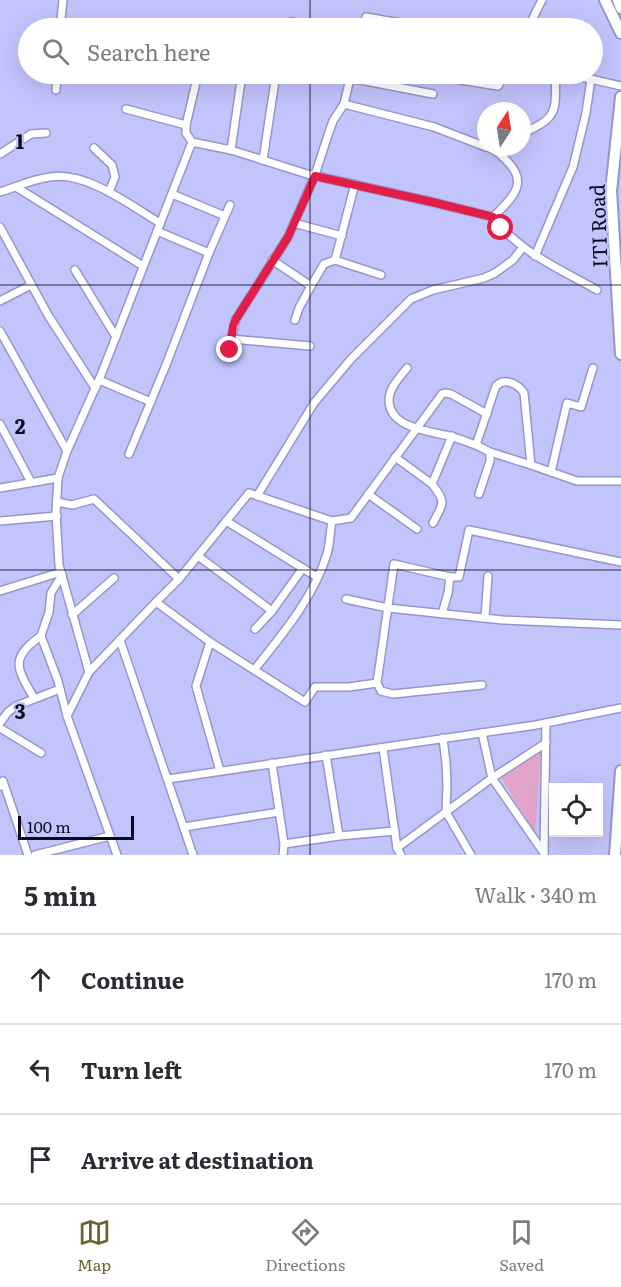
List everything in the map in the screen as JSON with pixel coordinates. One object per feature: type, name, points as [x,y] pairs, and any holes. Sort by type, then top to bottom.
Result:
[{"type":"main road","points":[[605,0],[621,33]]},
{"type":"main road","points":[[618,0],[621,8]]},
{"type":"main road","name":"ITI Road","points":[[621,97],[611,191],[621,354]]},
{"type":"main road","points":[[615,855],[621,771]]},
{"type":"street","points":[[61,18],[63,0]]},
{"type":"street","points":[[533,18],[542,0]]},
{"type":"street","points":[[603,82],[621,86]]},
{"type":"street","points":[[56,84],[56,90]]},
{"type":"street","points":[[196,84],[186,125],[186,133],[192,142],[231,150],[315,176],[493,217],[501,228],[535,256],[597,290]]},
{"type":"street","points":[[231,150],[241,84]]},
{"type":"street","points":[[263,160],[274,84]]},
{"type":"street","points":[[230,350],[233,326],[240,310],[288,237],[315,176],[333,121],[344,104],[348,84]]},
{"type":"street","points":[[387,84],[433,94]]},
{"type":"street","points":[[531,129],[549,119],[553,114],[556,84]]},
{"type":"street","points":[[535,256],[573,167],[590,84]]},
{"type":"street","points":[[344,104],[434,127],[477,144]]},
{"type":"street","points":[[126,109],[186,125]]},
{"type":"street","points":[[0,154],[31,134],[46,133]]},
{"type":"street","points":[[89,672],[59,565],[58,478],[192,142]]},
{"type":"street","points":[[94,148],[112,165],[115,177],[109,192]]},
{"type":"street","points":[[493,217],[509,201],[517,188],[519,179],[504,156]]},
{"type":"street","points":[[0,192],[49,177],[74,177],[100,187],[160,223]]},
{"type":"street","points":[[335,260],[355,184]]},
{"type":"street","points":[[16,187],[143,266]]},
{"type":"street","points":[[172,194],[225,216]]},
{"type":"street","points":[[129,454],[230,205]]},
{"type":"street","points":[[294,223],[342,236]]},
{"type":"street","points":[[0,227],[48,315],[95,388]]},
{"type":"street","points":[[157,231],[209,253]]},
{"type":"street","points":[[257,496],[314,403],[351,359],[411,299],[433,290],[484,278],[495,273],[513,260],[523,247]]},
{"type":"street","points":[[272,260],[311,286]]},
{"type":"street","points":[[296,320],[299,308],[324,264],[335,260],[381,275]]},
{"type":"street","points":[[75,270],[116,337]]},
{"type":"street","points":[[0,301],[31,285]]},
{"type":"street","points":[[0,331],[67,451]]},
{"type":"street","points":[[231,339],[310,346]]},
{"type":"street","points":[[407,368],[393,385],[388,401],[397,419],[416,428],[452,436],[490,452],[577,481],[621,481]]},
{"type":"street","points":[[551,472],[567,403],[581,407],[593,368]]},
{"type":"street","points":[[99,380],[151,402]]},
{"type":"street","points":[[476,445],[498,383],[505,381],[518,386],[524,393],[531,465]]},
{"type":"street","points":[[67,716],[89,672],[179,579],[249,493],[332,521],[351,518],[442,394],[451,394],[487,414]]},
{"type":"street","points":[[0,424],[31,482]]},
{"type":"street","points":[[432,484],[452,436]]},
{"type":"street","points":[[479,494],[490,461],[490,452]]},
{"type":"street","points":[[395,457],[432,484],[440,495],[442,506],[433,523]]},
{"type":"street","points":[[0,488],[58,478]]},
{"type":"street","points":[[368,494],[417,529]]},
{"type":"street","points":[[57,502],[72,505],[94,499],[179,579]]},
{"type":"street","points":[[0,521],[57,516]]},
{"type":"street","points":[[226,521],[317,578]]},
{"type":"street","points":[[254,670],[280,637],[310,592],[327,553],[332,521]]},
{"type":"street","points":[[482,685],[393,694],[381,691],[377,683],[394,564],[459,577],[469,530],[621,562]]},
{"type":"street","points":[[198,556],[272,610]]},
{"type":"street","points":[[255,629],[303,568]]},
{"type":"street","points":[[0,591],[61,574]]},
{"type":"street","points":[[34,698],[19,670],[19,662],[31,642],[41,636],[50,612],[51,593],[61,574]]},
{"type":"street","points":[[485,618],[488,576]]},
{"type":"street","points":[[442,614],[450,577]]},
{"type":"street","points":[[72,615],[114,578]]},
{"type":"street","points":[[346,599],[388,608],[442,614],[621,625]]},
{"type":"street","points":[[156,602],[210,642],[305,702],[315,687],[349,687],[377,683]]},
{"type":"street","points":[[41,636],[117,855]]},
{"type":"street","points":[[120,640],[193,855]]},
{"type":"street","points":[[210,642],[196,686],[220,771]]},
{"type":"street","points":[[0,723],[12,708],[60,689]]},
{"type":"street","points":[[168,779],[546,723],[621,708]]},
{"type":"street","points":[[544,854],[546,723]]},
{"type":"street","points":[[0,728],[41,753]]},
{"type":"street","points":[[482,733],[492,777],[544,854]]},
{"type":"street","points":[[443,738],[447,784],[446,812],[471,855]]},
{"type":"street","points":[[397,848],[492,777],[546,743]]},
{"type":"street","points":[[383,748],[397,848],[401,855]]},
{"type":"street","points":[[326,755],[339,836]]},
{"type":"street","points":[[272,763],[284,844],[283,855]]},
{"type":"street","points":[[1,782],[28,855]]},
{"type":"street","points":[[184,827],[279,812]]},
{"type":"street","points":[[284,844],[395,831]]},
{"type":"street","points":[[35,855],[110,836]]},
{"type":"shaded area","points":[[541,750],[535,833],[501,777]]},
{"type":"route","points":[[230,350],[233,326],[240,310],[288,237],[315,176],[493,217],[501,228]]}]
